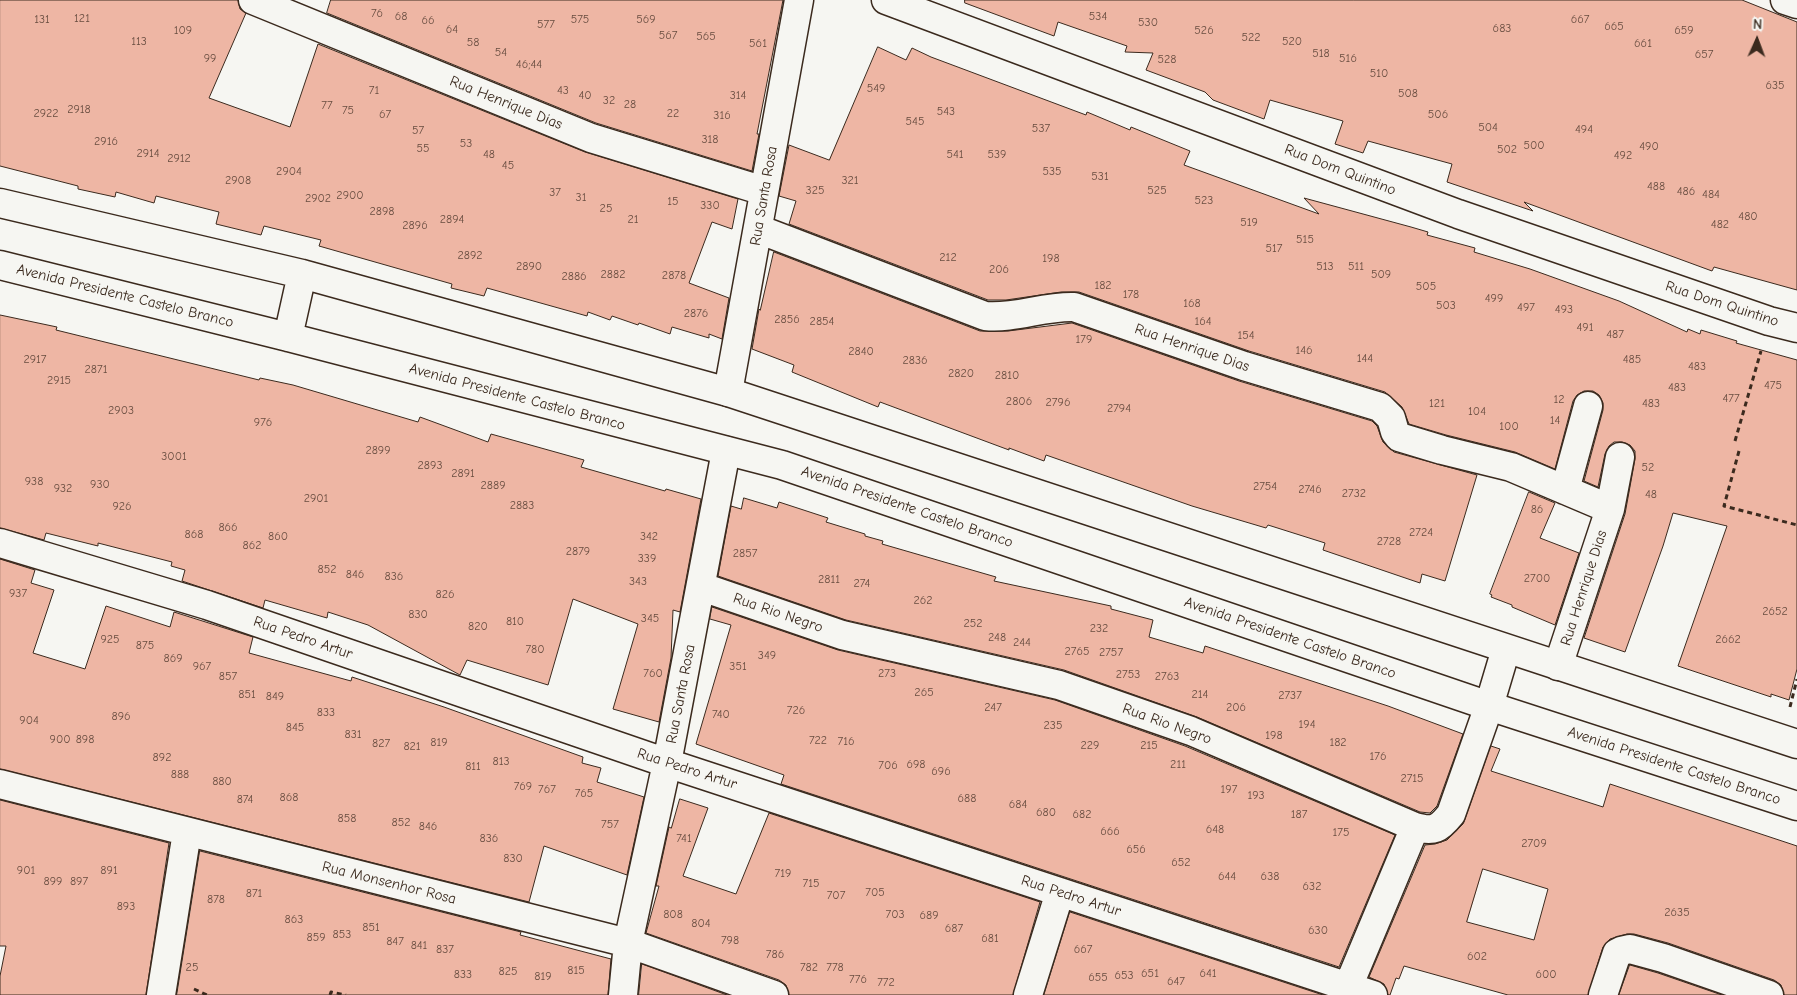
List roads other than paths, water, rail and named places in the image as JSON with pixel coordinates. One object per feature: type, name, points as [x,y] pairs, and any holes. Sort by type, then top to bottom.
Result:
[{"type":"street","name":"Rua Santa Rosa","points":[[728,392],[799,0]]},
{"type":"street","name":"Rua Dom Quintino","points":[[886,0],[1458,214],[1769,321],[1797,328]]},
{"type":"street","points":[[1784,0],[1797,4]]},
{"type":"street","name":"Rua Henrique Dias","points":[[262,2],[591,138],[764,192]]},
{"type":"street","points":[[0,203],[302,274],[728,392],[1797,744]]},
{"type":"street","name":"Rua Henrique Dias","points":[[758,229],[984,316],[1010,316],[1074,307],[1244,366],[1380,407],[1391,418],[1395,432],[1399,437],[1511,467],[1610,510]]},
{"type":"street","name":"Avenida Presidente Castelo Branco","points":[[0,265],[288,337],[782,465],[1489,706],[1797,806]]},
{"type":"street","points":[[288,337],[302,274]]},
{"type":"street","points":[[1565,490],[1588,406]]},
{"type":"street","name":"Rua Santa Rosa","points":[[623,995],[628,943],[667,763],[702,587],[726,451]]},
{"type":"street","name":"Rua Henrique Dias","points":[[1558,666],[1610,510],[1620,457]]},
{"type":"street","name":"Rua Pedro Artur","points":[[0,543],[207,605],[667,763],[1360,991]]},
{"type":"street","name":"Rua Rio Negro","points":[[702,587],[842,635],[1059,685],[1191,731],[1415,827],[1428,830],[1441,827],[1451,814],[1489,706],[1506,649]]},
{"type":"street","name":"Rua Monsenhor Rosa","points":[[0,784],[628,943],[774,995]]},
{"type":"street","points":[[1360,991],[1415,827]]},
{"type":"street","points":[[160,995],[187,832]]},
{"type":"street","points":[[1028,995],[1060,892]]},
{"type":"street","points":[[1603,995],[1616,953],[1621,950],[1630,949],[1663,958],[1769,995]]}]
